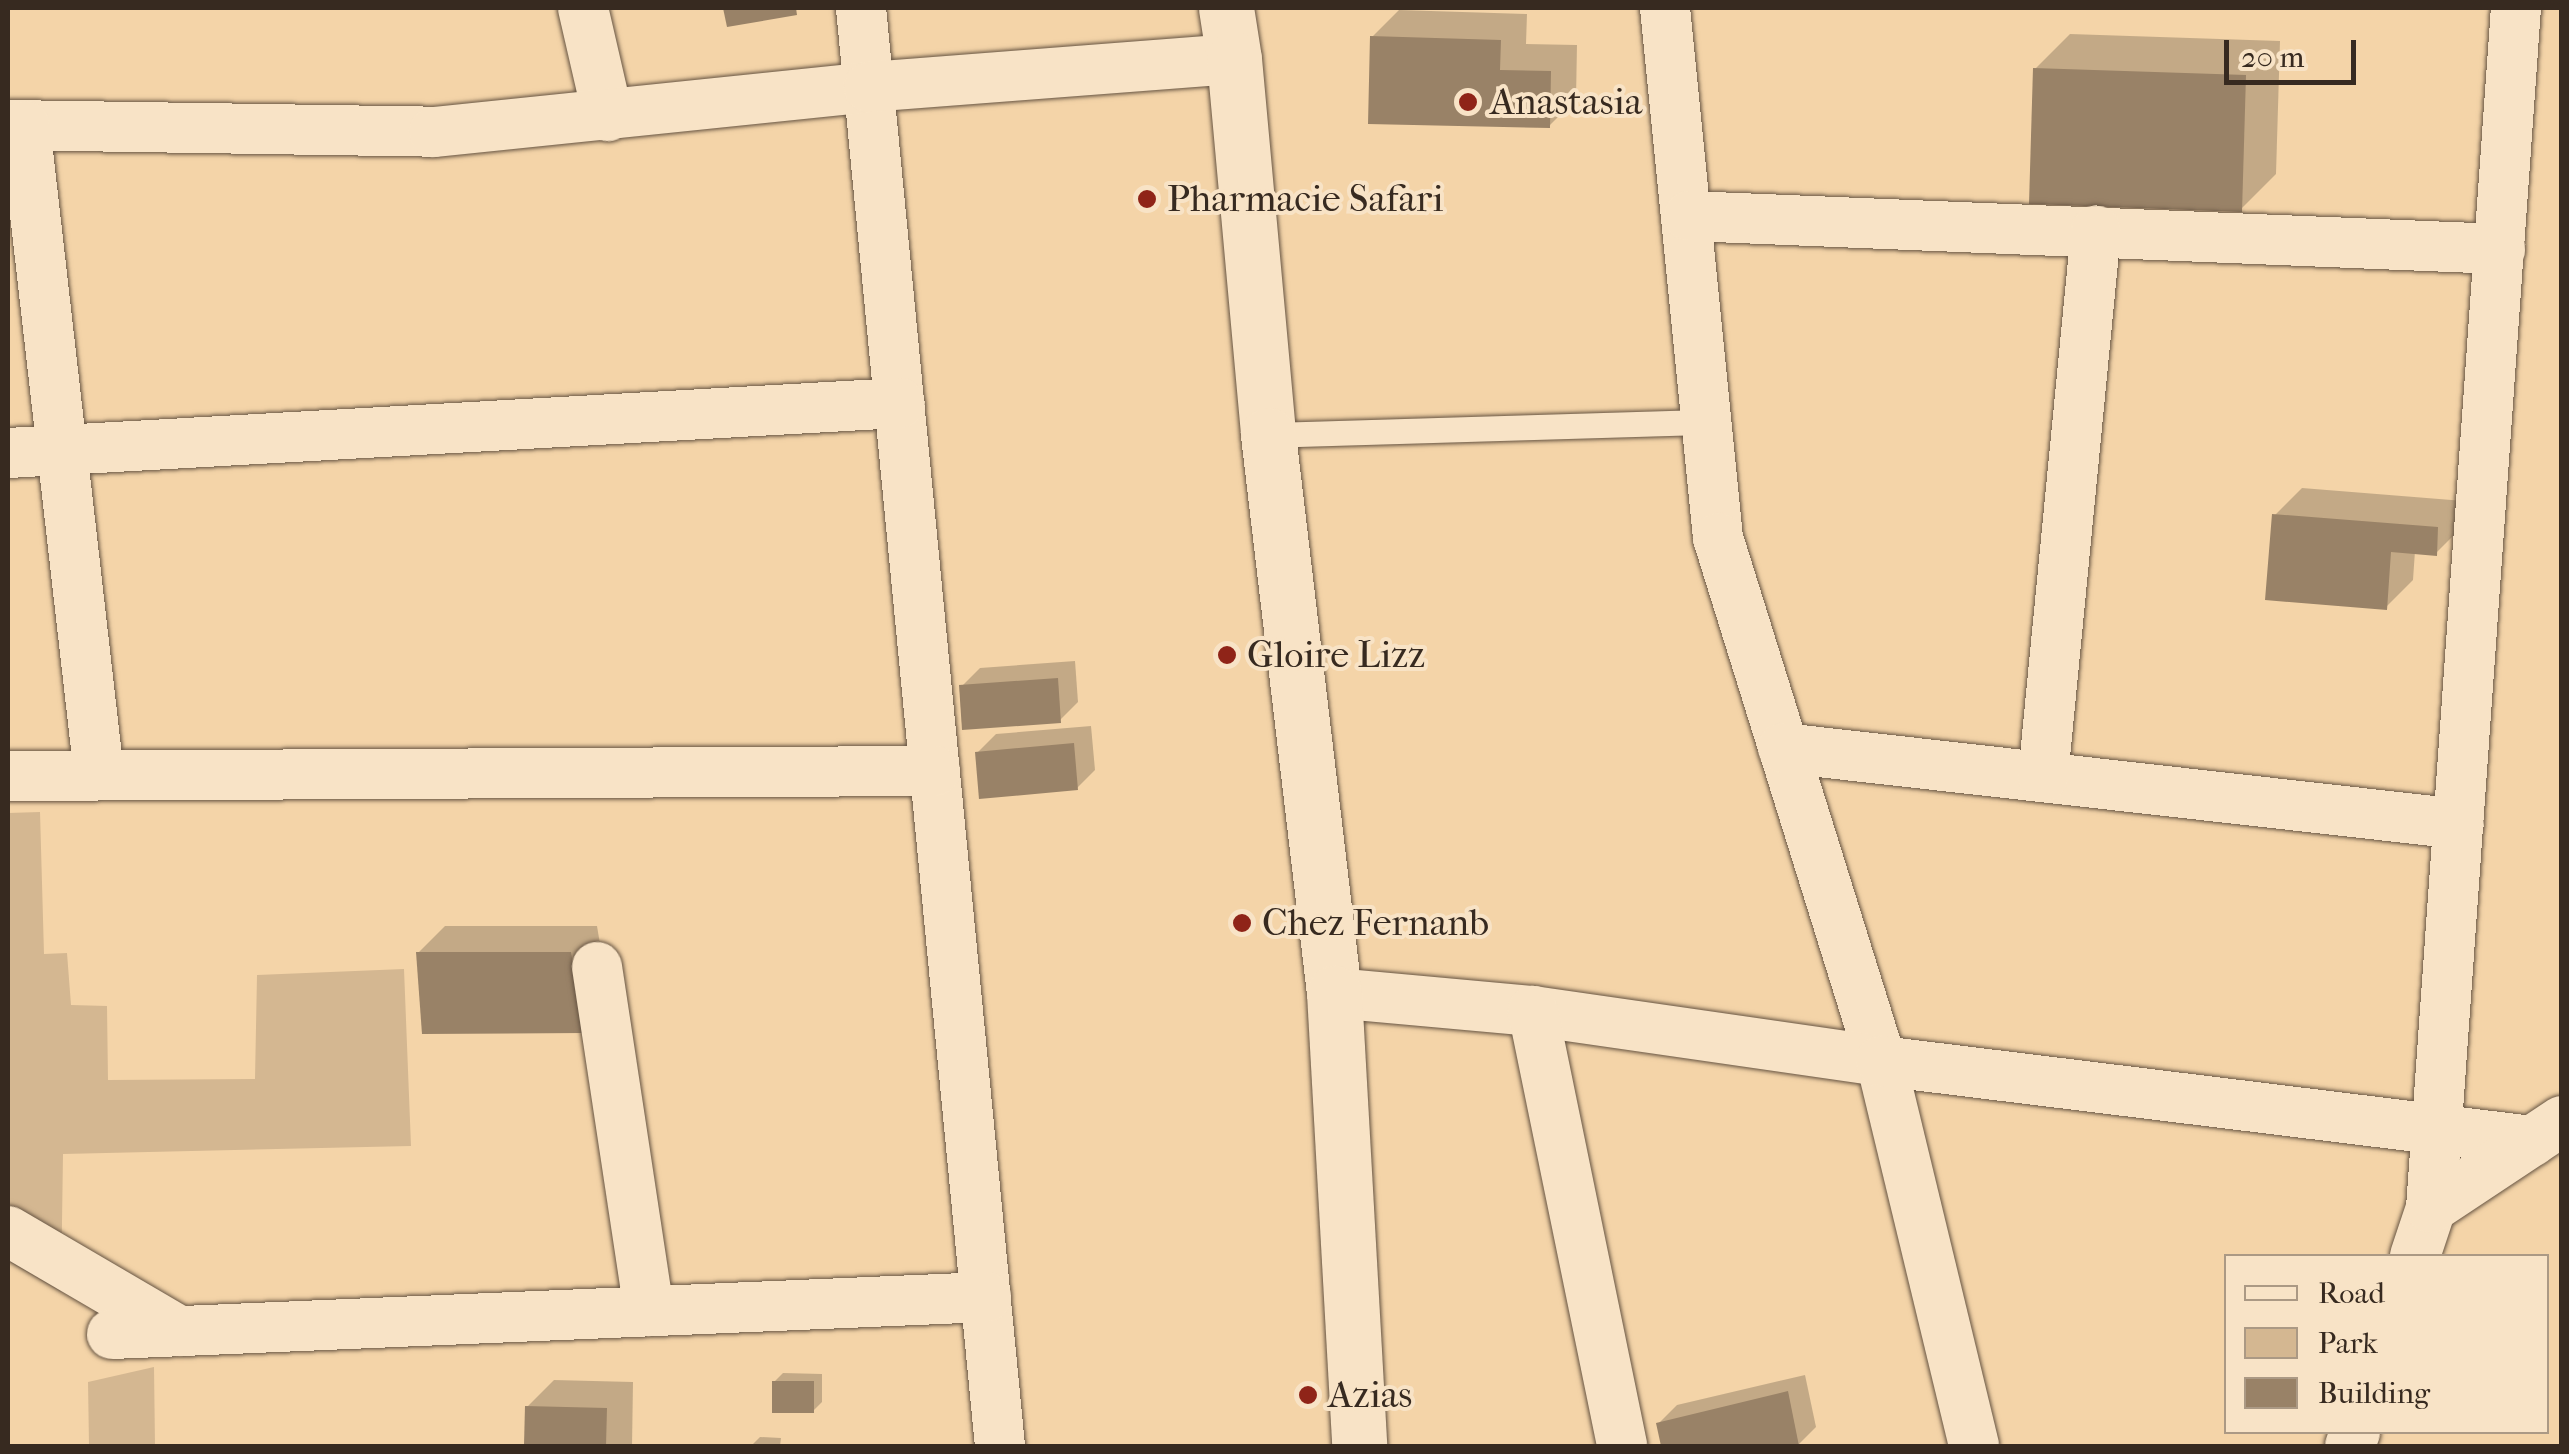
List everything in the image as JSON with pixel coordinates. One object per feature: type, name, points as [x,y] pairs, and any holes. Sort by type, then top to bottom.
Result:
[{"type":"street","points":[[583,8],[608,116]]},
{"type":"street","points":[[861,8],[1000,1446]]},
{"type":"street","points":[[1665,8],[1718,538],[1881,1060],[1974,1446]]},
{"type":"street","points":[[2416,1254],[2431,1208],[2516,8]]},
{"type":"street","points":[[99,774],[62,450],[16,125],[434,132],[869,86],[1230,33],[1268,435],[1334,993],[1360,1446]]},
{"type":"street","points":[[1688,216],[2500,248]]},
{"type":"street","points":[[2043,776],[2096,230]]},
{"type":"street","points":[[8,453],[900,403]]},
{"type":"street","points":[[1783,748],[2459,824]]},
{"type":"street","points":[[8,776],[935,770]]},
{"type":"street","points":[[597,968],[649,1311]]},
{"type":"street","points":[[1334,993],[1533,1010],[1881,1060],[2437,1129],[2547,1131]]},
{"type":"street","points":[[1533,1010],[1622,1446]]},
{"type":"street","points":[[2431,1208],[2547,1131]]},
{"type":"street","points":[[8,1231],[178,1331]]},
{"type":"street","points":[[112,1334],[986,1297]]},
{"type":"lane","points":[[1268,435],[1707,422]]},
{"type":"green space","points":[[40,812],[44,954],[67,953],[71,1005],[107,1006],[108,1080],[255,1079],[257,975],[404,969],[411,1146],[63,1154],[61,1292],[8,1261],[8,813]]},
{"type":"green space","points":[[154,1367],[155,1446],[89,1446],[88,1382]]},
{"type":"building","points":[[723,8],[796,8],[797,15],[727,27]]},
{"type":"building","points":[[1370,36],[1501,40],[1500,70],[1551,71],[1550,128],[1368,124]]},
{"type":"building","points":[[2033,68],[2246,75],[2242,212],[2029,204]]},
{"type":"building","points":[[2272,514],[2438,527],[2437,556],[2391,552],[2387,610],[2265,600]]},
{"type":"building","points":[[1058,678],[1061,723],[962,730],[959,685]]},
{"type":"building","points":[[1074,743],[1078,790],[979,799],[975,752]]},
{"type":"building","points":[[416,952],[571,952],[584,1033],[422,1034]]},
{"type":"building","points":[[772,1381],[814,1381],[814,1413],[772,1413]]},
{"type":"building","points":[[1788,1391],[1799,1446],[1661,1446],[1656,1423]]},
{"type":"building","points":[[525,1406],[607,1408],[606,1446],[524,1445]]},
{"type":"place","name":"Anastasia","points":[[1468,102]]},
{"type":"place","name":"Pharmacie Safari","points":[[1147,199]]},
{"type":"place","name":"Gloire Lizz","points":[[1227,655]]},
{"type":"place","name":"Chez Fernanb","points":[[1242,923]]},
{"type":"place","name":"Azias","points":[[1308,1395]]}]
